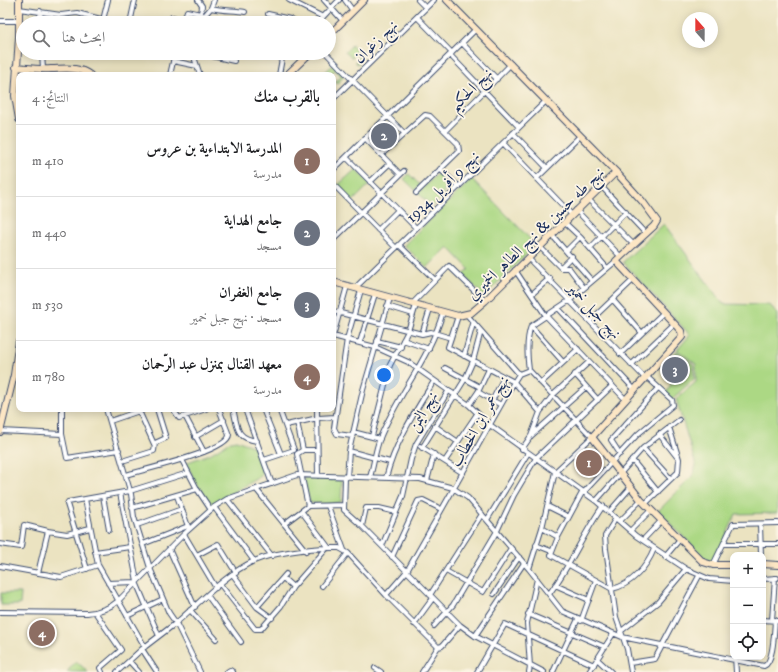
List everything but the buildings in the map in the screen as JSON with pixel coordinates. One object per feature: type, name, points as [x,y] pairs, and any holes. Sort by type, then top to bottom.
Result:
[{"type":"street","points":[[19,0],[20,16]]},
{"type":"street","points":[[104,16],[108,0]]},
{"type":"street","points":[[132,16],[135,0]]},
{"type":"street","points":[[198,0],[202,6],[203,15]]},
{"type":"street","points":[[203,15],[212,8],[214,0]]},
{"type":"street","points":[[288,0],[321,16]]},
{"type":"street","points":[[324,0],[343,21]]},
{"type":"street","points":[[324,16],[339,0]]},
{"type":"street","points":[[345,0],[353,11]]},
{"type":"street","points":[[336,28],[364,0]]},
{"type":"street","points":[[418,0],[426,8]]},
{"type":"street","name":"نهج زغوان","points":[[336,96],[434,0]]},
{"type":"street","name":"نهج طه حسين & نهج الطاهر الخميري","points":[[336,284],[348,286],[458,316],[467,315],[485,301],[551,234],[616,172],[447,0]]},
{"type":"street","points":[[19,8],[61,15],[77,13],[88,16]]},
{"type":"street","points":[[212,8],[225,11],[236,10],[245,12]]},
{"type":"street","points":[[40,11],[40,16]]},
{"type":"street","points":[[185,16],[187,11],[203,15]]},
{"type":"street","points":[[268,14],[274,16]]},
{"type":"street","points":[[417,17],[519,127]]},
{"type":"street","points":[[0,21],[16,20]]},
{"type":"street","points":[[336,167],[476,30]]},
{"type":"street","points":[[462,43],[497,79]]},
{"type":"street","points":[[16,72],[17,60]]},
{"type":"street","points":[[42,60],[43,69]]},
{"type":"street","points":[[197,60],[199,72]]},
{"type":"street","points":[[230,60],[234,61]]},
{"type":"street","points":[[279,72],[281,60]]},
{"type":"street","points":[[290,72],[303,60]]},
{"type":"street","points":[[333,60],[404,133]]},
{"type":"street","points":[[171,72],[172,61],[197,66]]},
{"type":"street","name":"نهج الحكيم","points":[[445,131],[511,64]]},
{"type":"street","points":[[16,67],[43,69],[51,72],[71,68],[85,72]]},
{"type":"street","name":"نهج 9 أفريل 1934","points":[[358,289],[416,228],[546,101]]},
{"type":"street","points":[[381,155],[425,115],[430,116],[458,144],[460,149],[416,193]]},
{"type":"street","points":[[513,133],[547,168]]},
{"type":"street","points":[[537,178],[580,136]]},
{"type":"street","points":[[365,138],[400,174]]},
{"type":"street","points":[[503,143],[537,178],[602,237],[633,280],[681,331],[682,338],[592,437],[555,472],[542,528],[529,568]]},
{"type":"street","points":[[346,157],[416,228]]},
{"type":"street","points":[[370,182],[389,164]]},
{"type":"street","points":[[440,169],[459,187]]},
{"type":"street","points":[[336,237],[404,171]]},
{"type":"street","points":[[616,172],[656,220],[656,225],[619,259],[570,300],[531,326],[528,342],[529,370],[592,437],[643,502],[680,539],[706,564],[730,565]]},
{"type":"street","points":[[601,186],[646,234]]},
{"type":"street","points":[[336,187],[378,230],[435,280]]},
{"type":"street","points":[[588,199],[634,245]]},
{"type":"street","points":[[378,230],[398,210]]},
{"type":"street","points":[[590,248],[626,212]]},
{"type":"street","points":[[564,222],[580,237],[607,268]]},
{"type":"street","points":[[551,234],[567,250],[592,281]]},
{"type":"street","points":[[567,250],[580,237]]},
{"type":"street","points":[[539,246],[561,267],[569,268],[584,288]]},
{"type":"street","points":[[561,267],[572,256]]},
{"type":"street","name":"نهج جبل خمير","points":[[528,258],[550,278],[631,366],[672,400],[673,405],[640,431],[620,454]]},
{"type":"street","points":[[372,436],[389,370],[408,331],[414,304],[446,268],[450,267],[485,301]]},
{"type":"street","points":[[515,270],[546,316],[626,400]]},
{"type":"street","points":[[532,294],[550,278]]},
{"type":"street","points":[[590,320],[633,280]]},
{"type":"street","points":[[336,324],[348,286]]},
{"type":"street","points":[[336,410],[358,289]]},
{"type":"street","points":[[360,342],[375,294]]},
{"type":"street","points":[[390,298],[381,324],[349,451],[344,510],[362,526],[460,625],[475,636],[544,672]]},
{"type":"street","points":[[613,300],[642,332]]},
{"type":"street","points":[[386,306],[413,314]]},
{"type":"street","points":[[558,308],[635,390]]},
{"type":"street","points":[[422,334],[430,309]]},
{"type":"street","points":[[336,312],[408,331],[422,334],[429,332],[451,338]]},
{"type":"street","points":[[370,477],[380,438],[396,406],[418,370],[437,334],[443,312]]},
{"type":"street","points":[[620,354],[663,313]]},
{"type":"street","points":[[467,315],[473,324],[519,374]]},
{"type":"street","points":[[458,316],[448,347],[514,382],[540,412]]},
{"type":"street","points":[[464,356],[473,324]]},
{"type":"street","points":[[631,366],[674,324]]},
{"type":"street","points":[[531,326],[563,362]]},
{"type":"street","points":[[422,448],[465,379],[473,361],[481,331]]},
{"type":"street","points":[[336,337],[375,347],[408,362],[469,405],[490,426],[603,506],[630,531],[654,549],[699,576],[716,580],[730,581]]},
{"type":"street","points":[[403,340],[429,349]]},
{"type":"street","points":[[377,341],[401,347]]},
{"type":"street","points":[[541,383],[578,349]]},
{"type":"street","points":[[16,361],[0,432],[62,434]]},
{"type":"street","points":[[522,449],[531,436],[540,412],[553,395],[589,362]]},
{"type":"street","points":[[445,368],[465,379],[492,401],[501,405]]},
{"type":"street","points":[[469,405],[489,369]]},
{"type":"street","name":"نهج عمر ابن الخطاب","points":[[386,595],[407,571],[519,374],[529,370]]},
{"type":"street","points":[[575,374],[598,400]]},
{"type":"street","points":[[492,401],[504,377]]},
{"type":"street","points":[[386,478],[390,462],[406,426],[434,381]]},
{"type":"street","points":[[434,626],[453,605],[497,531],[514,495],[536,458],[612,386]]},
{"type":"street","points":[[531,436],[586,387]]},
{"type":"street","points":[[654,549],[636,575],[628,583],[612,589],[551,555],[551,551],[558,537],[584,492],[620,454],[611,440],[658,388]]},
{"type":"street","name":"نهج اليمن","points":[[382,546],[396,512],[416,444],[449,390]]},
{"type":"street","points":[[62,412],[62,434],[66,456],[69,459],[119,450]]},
{"type":"street","points":[[107,412],[126,475],[136,525],[150,568],[163,599],[200,672]]},
{"type":"street","points":[[110,420],[136,412]]},
{"type":"street","points":[[122,461],[154,451],[154,444],[139,412]]},
{"type":"street","points":[[154,444],[166,437],[158,412]]},
{"type":"street","points":[[174,412],[177,418],[197,412]]},
{"type":"street","points":[[126,475],[182,460],[204,452],[229,437],[221,412]]},
{"type":"street","points":[[234,412],[241,436],[246,439],[256,440]]},
{"type":"street","points":[[246,412],[272,484]]},
{"type":"street","points":[[264,412],[281,454]]},
{"type":"street","points":[[280,412],[296,451],[302,475],[301,480],[308,506]]},
{"type":"street","points":[[317,412],[316,450],[318,476]]},
{"type":"street","points":[[336,412],[334,428],[336,433],[380,438]]},
{"type":"street","points":[[445,461],[477,414]]},
{"type":"street","points":[[185,416],[204,452]]},
{"type":"street","points":[[286,425],[318,418],[335,417]]},
{"type":"street","points":[[195,437],[224,420]]},
{"type":"street","points":[[596,501],[643,448],[659,434],[679,420]]},
{"type":"street","points":[[297,422],[304,450]]},
{"type":"street","points":[[435,426],[458,442]]},
{"type":"street","points":[[631,672],[630,663],[616,617],[605,538],[618,520],[658,492],[678,472],[679,459],[669,427]]},
{"type":"street","points":[[659,434],[679,459]]},
{"type":"street","points":[[416,444],[462,472]]},
{"type":"street","points":[[643,448],[671,479]]},
{"type":"street","points":[[264,460],[296,451],[316,450]]},
{"type":"street","points":[[349,451],[390,462]]},
{"type":"street","points":[[487,520],[528,453]]},
{"type":"street","points":[[427,481],[434,454]]},
{"type":"street","points":[[182,460],[197,489],[254,561]]},
{"type":"street","points":[[632,460],[658,492]]},
{"type":"street","points":[[87,569],[67,502],[130,491],[188,473]]},
{"type":"street","points":[[0,612],[95,612],[109,608],[137,582],[189,528],[212,509],[227,499],[256,489],[302,475],[407,478],[427,481],[453,488],[468,498],[529,568],[559,608],[580,620],[622,637],[662,647],[730,658]]},
{"type":"street","points":[[609,512],[631,487]]},
{"type":"street","points":[[132,508],[197,489]]},
{"type":"street","points":[[256,489],[306,550]]},
{"type":"street","points":[[120,493],[137,582],[145,607],[158,636]]},
{"type":"street","points":[[103,496],[109,530]]},
{"type":"street","points":[[177,496],[189,528]]},
{"type":"street","points":[[85,499],[98,565],[157,672]]},
{"type":"street","points":[[227,499],[272,556]]},
{"type":"street","points":[[392,557],[418,501],[423,500],[441,509]]},
{"type":"street","points":[[284,524],[308,506],[344,506]]},
{"type":"street","points":[[328,506],[346,551],[386,595],[438,647]]},
{"type":"street","points":[[547,506],[569,517]]},
{"type":"street","points":[[548,594],[603,506]]},
{"type":"street","points":[[362,526],[366,508],[379,508],[396,512]]},
{"type":"street","points":[[136,525],[182,509]]},
{"type":"street","points":[[630,531],[651,510]]},
{"type":"street","points":[[302,512],[328,548]]},
{"type":"street","points":[[414,624],[482,514]]},
{"type":"street","points":[[643,540],[662,520]]},
{"type":"street","points":[[713,565],[733,524],[778,524]]},
{"type":"street","points":[[760,524],[761,552]]},
{"type":"street","points":[[0,544],[21,547],[24,525],[61,534],[90,528]]},
{"type":"street","points":[[143,544],[189,528]]},
{"type":"street","points":[[542,528],[558,537]]},
{"type":"street","points":[[38,573],[48,531]]},
{"type":"street","points":[[184,534],[216,588]]},
{"type":"street","points":[[665,556],[680,539]]},
{"type":"street","points":[[197,556],[218,544],[235,574],[257,607],[272,618]]},
{"type":"street","points":[[724,544],[778,544]]},
{"type":"street","points":[[536,545],[551,551]]},
{"type":"street","points":[[95,552],[130,547]]},
{"type":"street","points":[[117,672],[129,660],[176,623],[220,584],[254,561],[306,550],[328,548],[346,551]]},
{"type":"street","points":[[220,584],[255,629],[262,629],[272,618],[293,587],[328,548]]},
{"type":"street","points":[[446,571],[483,592],[511,548]]},
{"type":"street","points":[[169,549],[195,607]]},
{"type":"street","points":[[322,586],[346,551]]},
{"type":"street","points":[[494,594],[519,557]]},
{"type":"street","points":[[475,636],[524,563]]},
{"type":"street","points":[[766,564],[778,565]]},
{"type":"street","points":[[0,566],[61,577],[98,565]]},
{"type":"street","points":[[620,632],[658,602],[686,569]]},
{"type":"street","points":[[257,607],[284,576],[293,587]]},
{"type":"street","points":[[630,663],[652,661],[662,647],[699,576]]},
{"type":"street","points":[[739,660],[761,666],[767,665],[772,653],[777,578],[766,579]]},
{"type":"street","points":[[528,672],[530,666],[528,614],[537,580]]},
{"type":"street","points":[[553,672],[572,632],[580,620],[596,580]]},
{"type":"street","points":[[108,583],[137,582]]},
{"type":"street","points":[[555,585],[589,600]]},
{"type":"street","points":[[207,596],[241,642]]},
{"type":"street","points":[[127,616],[163,599]]},
{"type":"street","points":[[190,610],[216,639]]},
{"type":"street","points":[[95,612],[121,650],[100,668],[102,672]]},
{"type":"street","points":[[528,614],[605,647]]},
{"type":"street","points":[[477,672],[505,624],[594,665]]},
{"type":"street","points":[[422,672],[438,647],[442,646],[460,625]]},
{"type":"street","points":[[589,672],[613,634]]},
{"type":"street","points":[[597,659],[611,672]]},
{"type":"street","points":[[129,660],[138,672]]},
{"type":"street","points":[[735,660],[736,672]]},
{"type":"street","points":[[376,668],[381,672]]},
{"type":"street","points":[[227,672],[230,670],[233,672]]},
{"type":"green space","points":[[352,45],[363,57],[358,64],[355,62],[359,57],[356,54],[352,58],[345,52]]},
{"type":"green space","points":[[333,65],[344,76],[337,84],[336,81],[341,76],[335,70],[333,72],[325,72]]},
{"type":"green space","points":[[356,169],[370,184],[352,202],[337,186]]},
{"type":"green space","points":[[439,172],[452,185],[451,188],[444,190],[442,197],[432,207],[418,193]]},
{"type":"green space","points":[[409,174],[420,185],[415,190],[404,179]]},
{"type":"green space","points":[[472,179],[536,245],[484,296],[463,275],[469,269],[448,247],[427,268],[404,245]]},
{"type":"green space","points":[[664,224],[723,304],[770,305],[778,314],[778,513],[736,514],[714,562],[707,561],[658,511],[693,476],[696,465],[676,399],[696,382],[696,364],[677,350],[690,335],[623,262]]},
{"type":"green space","points":[[676,351],[694,365],[694,379],[672,399],[666,393],[672,383],[667,381],[669,378],[685,377],[684,360],[674,354]]},
{"type":"green space","points":[[236,440],[255,447],[263,467],[261,476],[211,505],[199,488],[187,465],[188,462],[210,454],[231,441]]},
{"type":"green space","points":[[304,479],[342,480],[341,502],[328,504],[310,503]]},
{"type":"green space","points":[[1,593],[21,593],[20,605],[1,605]]},
{"type":"green space","points":[[76,661],[88,672],[67,672]]},
{"type":"place","name":"جامع الهداية","points":[[384,136]]},
{"type":"place","name":"جامع الغفران","points":[[675,370]]},
{"type":"place","name":"المدرسة الابتداءية بن عروس","points":[[589,463]]},
{"type":"place","name":"معهد القنال بمنزل عبد الرّحمان","points":[[42,633]]}]
